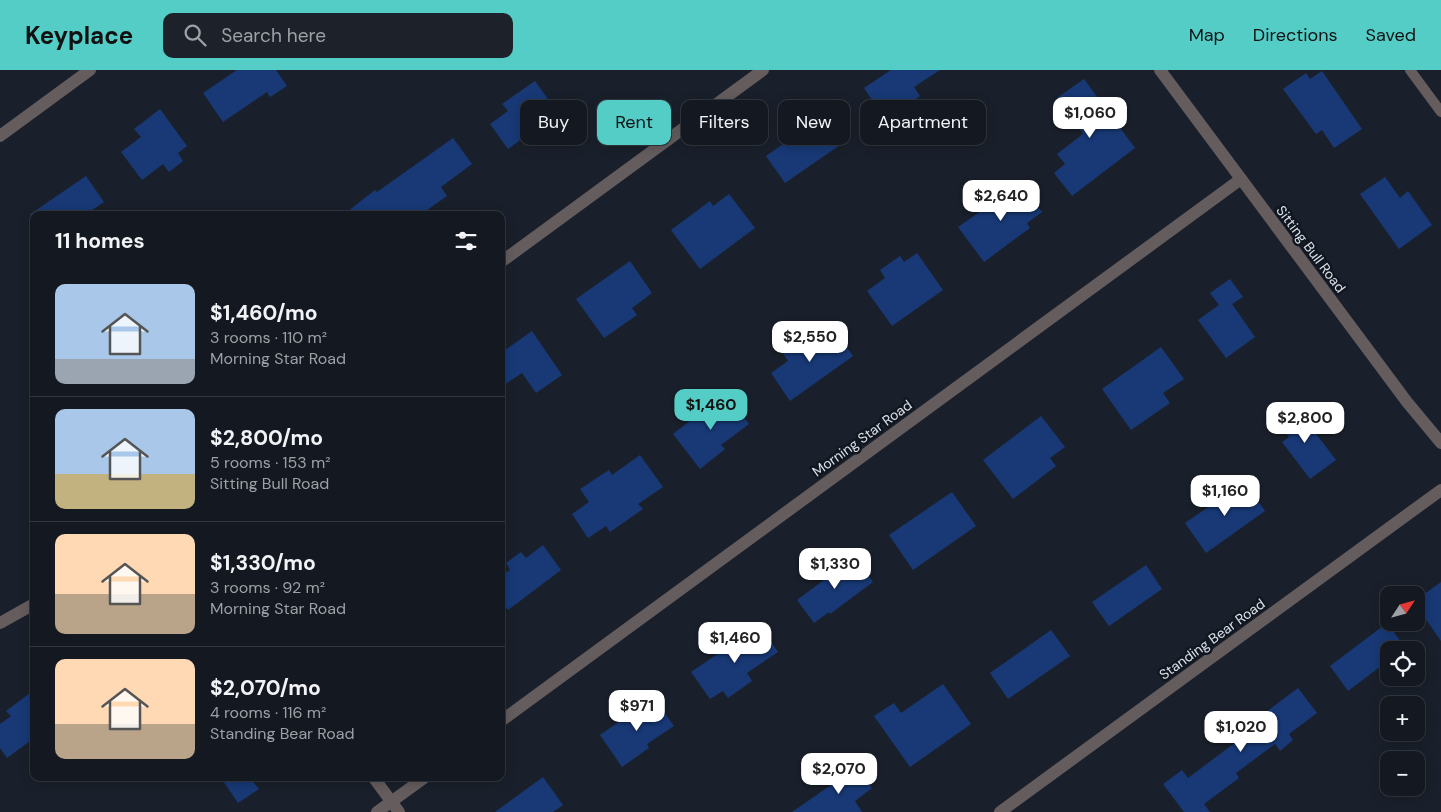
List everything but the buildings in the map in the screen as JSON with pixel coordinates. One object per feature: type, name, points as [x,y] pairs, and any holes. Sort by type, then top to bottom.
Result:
[{"type":"street","points":[[0,136],[90,70]]},
{"type":"street","points":[[505,259],[763,70]]},
{"type":"street","name":"Sitting Bull Road","points":[[1160,70],[1407,402],[1441,444]]},
{"type":"street","name":"Morning Star Road","points":[[505,718],[1241,180]]},
{"type":"street","name":"Standing Bear Road","points":[[1000,812],[1441,490]]},
{"type":"street","points":[[0,623],[30,606]]},
{"type":"street","points":[[376,781],[396,807]]},
{"type":"street","points":[[377,812],[396,807],[421,781]]},
{"type":"lane","points":[[1410,70],[1441,112]]}]
